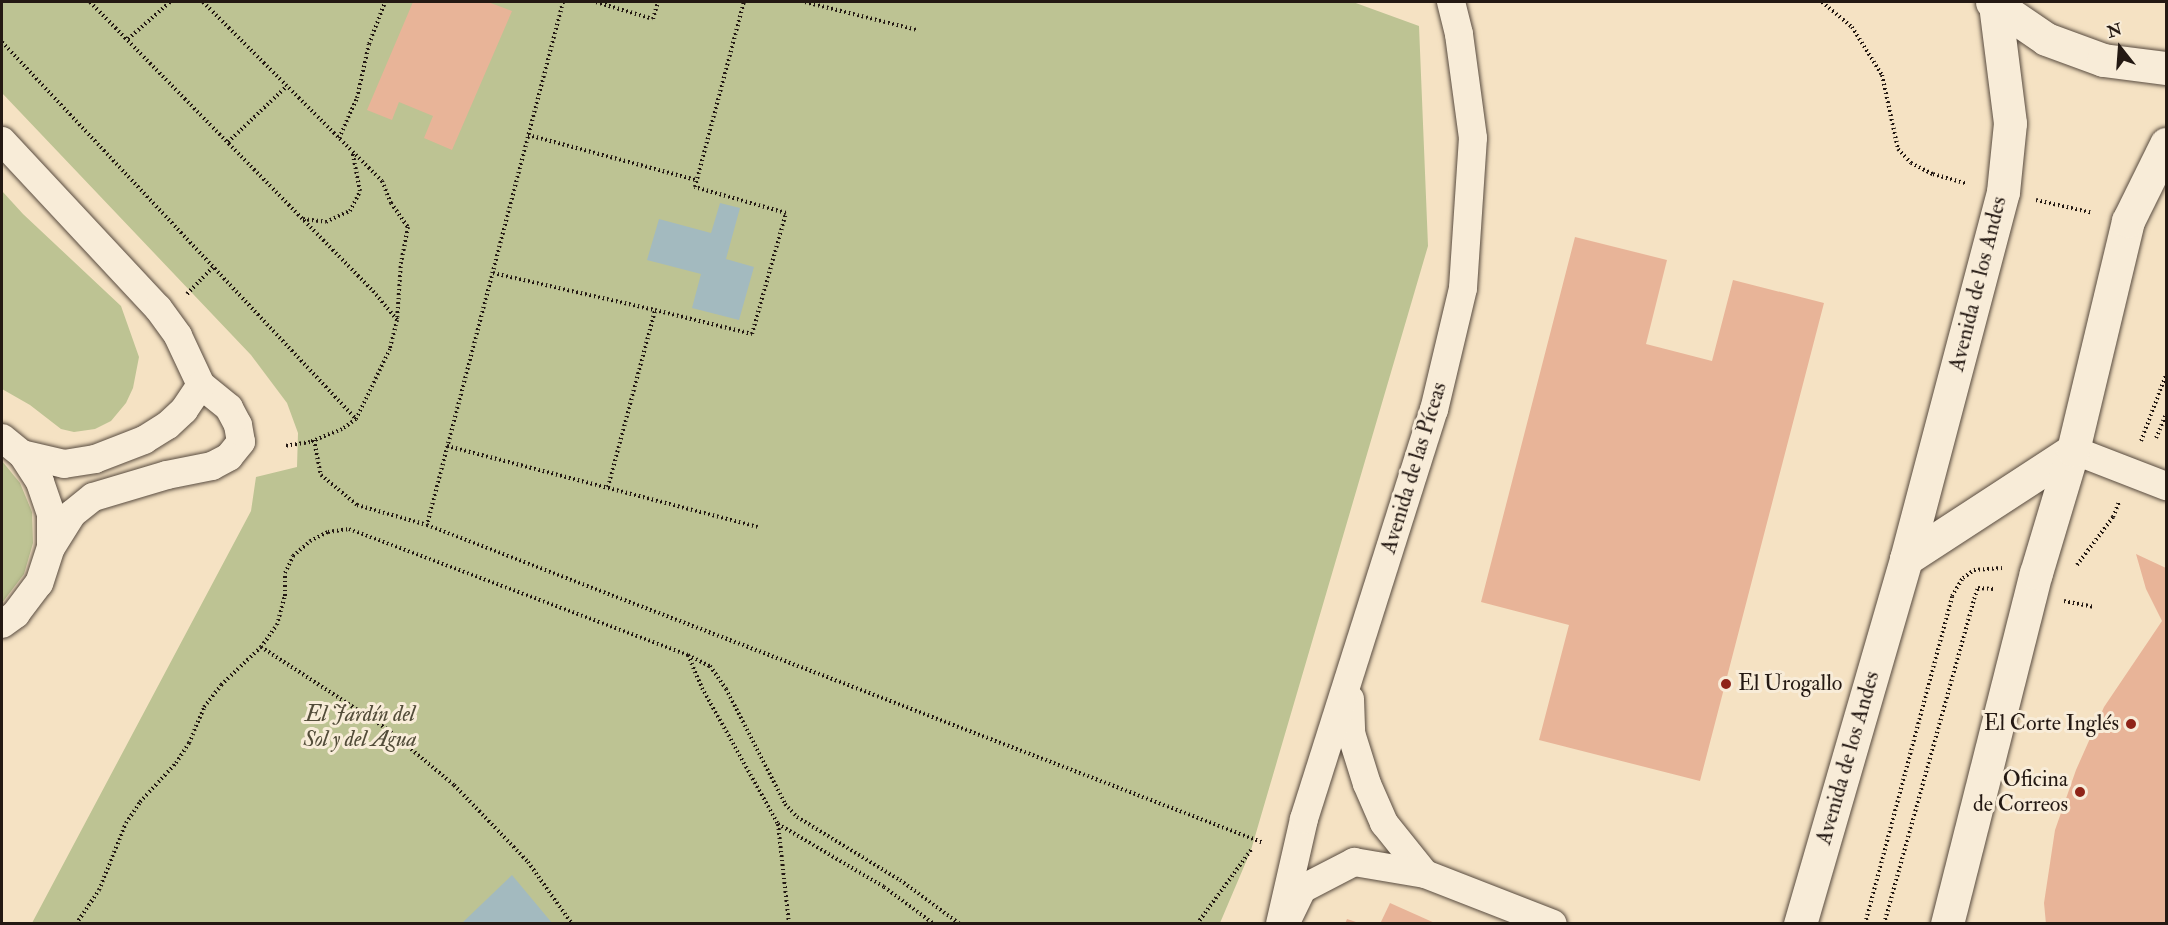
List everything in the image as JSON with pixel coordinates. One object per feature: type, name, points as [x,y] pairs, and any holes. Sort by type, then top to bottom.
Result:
[{"type":"main road","points":[[1993,3],[2046,39],[2094,57],[2166,68]]},
{"type":"main road","name":"Avenida de los Andes","points":[[1800,924],[1906,559],[2003,192],[2010,123],[1993,3]]},
{"type":"main road","points":[[1947,924],[2036,573],[2073,450],[2128,221],[2166,144]]},
{"type":"main road","points":[[1906,559],[2073,450]]},
{"type":"street","name":"Avenida de las Píceas","points":[[1280,924],[1304,819],[1434,410],[1463,288],[1473,138],[1459,34],[1451,2]]},
{"type":"street","points":[[2,141],[158,308],[178,336],[201,386],[229,408],[238,425],[241,442],[229,457],[212,466],[167,475],[93,497],[72,513],[51,547],[39,583],[16,614],[2,624]]},
{"type":"street","points":[[12,446],[64,464],[103,456],[144,440],[168,425],[184,410],[201,386]]},
{"type":"street","points":[[12,446],[40,482],[51,514],[51,547]]},
{"type":"street","points":[[2073,450],[2166,486]]},
{"type":"street","points":[[1350,679],[1351,733],[1367,784],[1384,823],[1425,874]]},
{"type":"street","points":[[1285,924],[1302,889],[1354,862],[1425,874],[1553,924]]},
{"type":"path","points":[[90,2],[373,291],[397,320]]},
{"type":"path","points":[[128,39],[170,2]]},
{"type":"path","points":[[203,2],[382,181],[391,203],[408,228],[401,262],[397,320],[390,349],[356,418],[342,429],[314,440],[284,446]]},
{"type":"path","points":[[339,138],[357,98],[369,44],[385,2]]},
{"type":"path","points":[[427,525],[563,2]]},
{"type":"path","points":[[596,2],[653,19],[658,2]]},
{"type":"path","points":[[493,273],[752,334],[786,213],[694,187],[744,2]]},
{"type":"path","points":[[805,2],[918,30]]},
{"type":"path","points":[[1822,2],[1852,27],[1882,75],[1898,149],[1911,163],[1933,174],[1950,179]]},
{"type":"path","points":[[2,42],[356,418]]},
{"type":"path","points":[[228,142],[287,86]]},
{"type":"path","points":[[528,135],[696,180]]},
{"type":"path","points":[[302,219],[326,222],[350,211],[360,191],[353,153]]},
{"type":"path","points":[[2024,197],[2101,215]]},
{"type":"path","points":[[185,297],[213,267]]},
{"type":"path","points":[[608,487],[655,310]]},
{"type":"path","points":[[2144,432],[2166,375]]},
{"type":"path","points":[[2156,438],[2166,415]]},
{"type":"path","points":[[314,440],[321,475],[357,505],[427,525],[1264,843]]},
{"type":"path","points":[[447,446],[758,527]]},
{"type":"path","points":[[2075,567],[2113,517]]},
{"type":"path","points":[[76,924],[99,890],[131,816],[176,763],[189,742],[204,707],[221,685],[261,647],[277,625],[285,596],[285,573],[293,556],[310,541],[328,532],[349,529],[688,655],[710,666],[726,689],[785,804],[797,817],[900,880],[960,924]]},
{"type":"path","points":[[1865,924],[1952,596],[1963,578],[1974,570],[2011,567]]},
{"type":"path","points":[[1884,924],[1974,598],[1978,588],[2003,590]]},
{"type":"path","points":[[2055,599],[2094,607]]},
{"type":"path","points":[[261,647],[387,729],[454,785],[528,862],[572,924]]},
{"type":"path","points":[[688,655],[702,688],[778,824],[789,924]]},
{"type":"path","points":[[778,824],[884,887],[934,924]]},
{"type":"path","points":[[1197,924],[1251,850]]},
{"type":"green space","name":"El Jardín del Sol y del Agua","points":[[2,2],[1353,2],[1419,26],[1428,246],[1251,850],[1220,923],[32,923],[251,511],[256,477],[297,467],[298,433],[287,403],[251,355],[2,93]]},
{"type":"green space","points":[[2,191],[23,214],[121,306],[139,357],[133,388],[126,403],[111,421],[95,429],[74,432],[61,429],[30,405],[2,389]]},
{"type":"green space","points":[[2,461],[20,483],[32,512],[33,543],[24,574],[2,603]]},
{"type":"water","points":[[720,203],[740,208],[726,259],[754,267],[739,320],[692,308],[701,274],[647,260],[659,219],[711,233]]},
{"type":"water","points":[[512,875],[552,923],[462,923]]},
{"type":"building","points":[[413,2],[488,2],[512,11],[452,150],[424,138],[433,116],[399,102],[392,120],[367,110]]},
{"type":"building","points":[[1575,237],[1667,260],[1646,344],[1712,361],[1733,280],[1824,303],[1700,781],[1539,740],[1569,625],[1481,602]]},
{"type":"building","name":"El Corte Inglés","points":[[2136,554],[2166,568],[2166,924],[2046,924],[2044,903],[2055,830],[2076,770],[2104,707],[2162,621],[2146,589]]},
{"type":"building","points":[[1390,903],[1437,924],[1380,924]]},
{"type":"building","points":[[1347,919],[1359,923],[1359,924],[1345,924]]},
{"type":"place","name":"El Urogallo","points":[[1726,684]]},
{"type":"place","name":"El Corte Inglés","points":[[2131,724]]},
{"type":"place","name":"Oficina de Correos","points":[[2080,792]]}]
